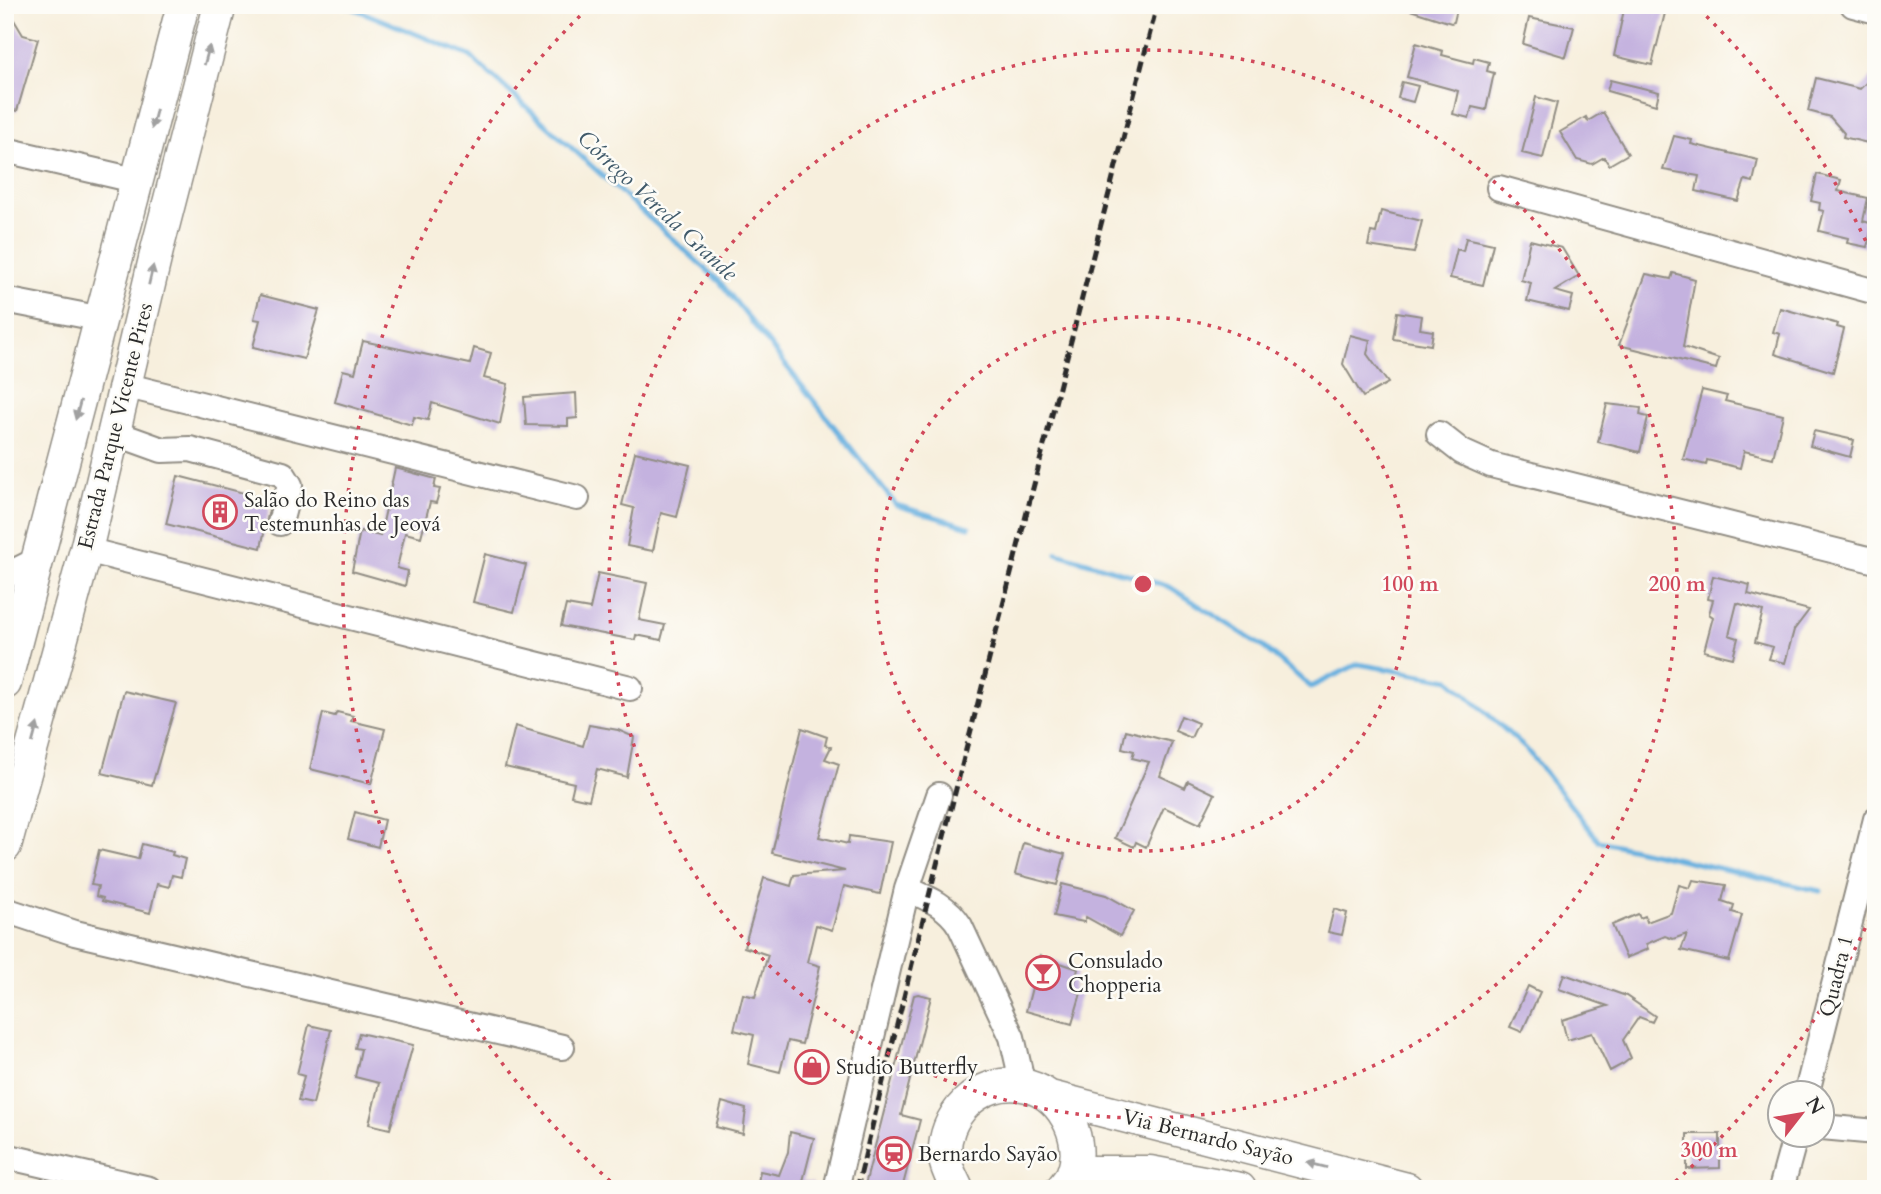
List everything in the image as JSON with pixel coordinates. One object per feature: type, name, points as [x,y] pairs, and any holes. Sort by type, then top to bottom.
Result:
[{"type":"main road","name":"Estrada Parque Vicente Pires","points":[[5,683],[12,616],[37,561],[116,270],[183,5]]},
{"type":"main road","name":"Estrada Parque Vicente Pires","points":[[5,846],[86,550],[111,436],[220,5]]},
{"type":"main road","points":[[116,270],[120,283],[116,314],[122,321],[139,327]]},
{"type":"main road","points":[[90,369],[103,373],[110,380],[111,436]]},
{"type":"main road","points":[[957,1189],[945,1160],[948,1128],[965,1102],[992,1087],[1036,1091],[1068,1118],[1077,1144],[1068,1180]]},
{"type":"main road","name":"Via Bernardo Sayão","points":[[1036,1091],[1407,1189]]},
{"type":"main road","name":"Via Bernardo Sayão","points":[[1068,1180],[1150,1172],[1240,1189]]},
{"type":"street","points":[[1853,5],[1876,11]]},
{"type":"street","points":[[5,150],[138,181]]},
{"type":"street","points":[[1499,188],[1876,292]]},
{"type":"street","points":[[5,300],[102,319]]},
{"type":"street","points":[[124,385],[577,498]]},
{"type":"street","points":[[1439,434],[1462,452],[1491,465],[1876,561]]},
{"type":"street","points":[[111,436],[162,450],[190,449],[283,474],[290,485],[280,523]]},
{"type":"street","points":[[86,550],[630,688]]},
{"type":"street","points":[[5,576],[37,561]]},
{"type":"street","points":[[836,1189],[907,889],[939,795]]},
{"type":"street","name":"Quadra 1","points":[[1811,1078],[1876,819]]},
{"type":"street","points":[[907,889],[954,915],[1036,1091]]},
{"type":"street","points":[[5,910],[75,933],[562,1047]]},
{"type":"street","points":[[1836,1128],[1876,1132]]},
{"type":"street","points":[[1781,1189],[1792,1148]]},
{"type":"street","points":[[5,1156],[149,1189]]},
{"type":"building","points":[[5,5],[23,35],[38,39],[17,111],[5,108]]},
{"type":"building","points":[[1405,5],[1458,5],[1454,22],[1451,23],[1404,8]]},
{"type":"building","points":[[1625,5],[1667,5],[1652,65],[1614,56]]},
{"type":"building","points":[[1529,18],[1574,27],[1566,57],[1523,44]]},
{"type":"building","points":[[1416,43],[1443,51],[1442,55],[1473,63],[1474,58],[1489,62],[1487,71],[1494,73],[1486,110],[1472,107],[1469,118],[1453,114],[1458,91],[1407,77]]},
{"type":"building","points":[[1876,73],[1876,145],[1843,137],[1844,133],[1830,117],[1808,111],[1816,78],[1860,89]]},
{"type":"building","points":[[1610,80],[1659,92],[1656,105],[1607,91]]},
{"type":"building","points":[[1402,82],[1418,86],[1413,102],[1398,98]]},
{"type":"building","points":[[1536,97],[1557,103],[1543,158],[1522,153]]},
{"type":"building","points":[[1603,112],[1628,154],[1609,165],[1604,157],[1592,164],[1577,160],[1560,132],[1586,117],[1588,121]]},
{"type":"building","points":[[1674,136],[1692,140],[1691,144],[1758,160],[1753,182],[1745,180],[1738,201],[1696,191],[1699,176],[1663,170]]},
{"type":"building","points":[[1817,174],[1841,180],[1838,191],[1868,198],[1863,221],[1873,224],[1867,247],[1847,243],[1848,238],[1819,231],[1824,211],[1819,210],[1820,203],[1811,201]]},
{"type":"building","points":[[1381,211],[1422,221],[1414,253],[1368,246],[1371,232],[1376,233]]},
{"type":"building","points":[[1466,238],[1493,244],[1483,285],[1450,278],[1457,249],[1463,251]]},
{"type":"building","points":[[1530,240],[1562,248],[1579,276],[1555,291],[1573,296],[1569,311],[1527,301],[1531,283],[1521,280]]},
{"type":"building","points":[[1673,273],[1695,279],[1683,347],[1719,359],[1716,369],[1619,345],[1646,274],[1671,279]]},
{"type":"building","points":[[260,295],[319,310],[304,359],[253,347],[260,320],[254,319]]},
{"type":"building","points":[[1780,308],[1838,324],[1837,327],[1844,329],[1833,372],[1775,354],[1780,334],[1773,332]]},
{"type":"building","points":[[1397,312],[1422,316],[1420,329],[1433,331],[1431,345],[1393,339]]},
{"type":"building","points":[[1350,335],[1370,340],[1367,354],[1388,383],[1363,397],[1343,364]]},
{"type":"building","points":[[363,341],[470,364],[474,348],[491,353],[484,378],[508,384],[500,424],[432,403],[428,420],[414,417],[412,425],[335,402],[343,370],[355,373]]},
{"type":"building","points":[[1702,390],[1727,396],[1725,401],[1783,415],[1773,458],[1744,451],[1740,468],[1707,460],[1706,465],[1683,459]]},
{"type":"building","points":[[576,393],[577,418],[568,419],[568,426],[526,425],[524,397]]},
{"type":"building","points":[[1607,404],[1641,408],[1640,415],[1648,417],[1640,452],[1598,442]]},
{"type":"building","points":[[1814,431],[1854,440],[1850,457],[1810,446]]},
{"type":"building","points":[[635,452],[690,465],[677,517],[661,513],[653,551],[627,546],[634,508],[622,505]]},
{"type":"building","points":[[395,468],[436,479],[434,488],[440,489],[436,503],[430,502],[421,537],[405,533],[397,568],[408,571],[405,586],[352,571],[360,531],[380,536]]},
{"type":"building","name":"Salão do Reino das Testemunhas de Jeová","points":[[178,476],[271,500],[261,548],[166,524]]},
{"type":"building","points":[[485,554],[526,565],[514,612],[473,602]]},
{"type":"building","points":[[598,573],[647,583],[639,620],[665,625],[661,640],[636,635],[635,640],[561,626],[566,605],[590,609]]},
{"type":"building","points":[[1713,576],[1750,585],[1748,594],[1809,610],[1794,630],[1785,663],[1769,659],[1773,647],[1755,642],[1763,611],[1737,603],[1729,635],[1738,638],[1733,658],[1704,651],[1713,617],[1709,614],[1713,600],[1708,599]]},
{"type":"building","points":[[124,691],[176,703],[152,785],[102,773]]},
{"type":"building","points":[[337,712],[353,716],[351,721],[385,729],[371,784],[310,769],[323,713],[335,716]]},
{"type":"building","points":[[1181,716],[1198,723],[1191,738],[1175,731]]},
{"type":"building","points":[[589,725],[618,730],[634,737],[627,777],[597,769],[589,800],[571,796],[574,783],[505,767],[515,726],[583,746]]},
{"type":"building","points":[[802,728],[827,737],[825,745],[831,747],[825,759],[839,764],[819,837],[848,844],[849,836],[891,842],[880,894],[844,886],[832,930],[816,925],[807,962],[820,966],[802,1044],[788,1041],[780,1072],[748,1064],[754,1035],[734,1030],[743,994],[755,997],[768,955],[744,947],[764,878],[791,886],[794,875],[845,871],[772,853]]},
{"type":"building","points":[[1126,730],[1172,742],[1160,776],[1185,788],[1188,781],[1215,794],[1200,824],[1164,807],[1146,847],[1136,842],[1134,847],[1115,838],[1149,762],[1132,758],[1134,751],[1122,748]]},
{"type":"building","points":[[355,812],[384,820],[378,847],[348,839]]},
{"type":"building","points":[[1023,843],[1065,854],[1057,885],[1015,874]]},
{"type":"building","points":[[142,844],[173,852],[172,855],[185,859],[181,877],[172,875],[169,887],[157,884],[150,913],[102,901],[103,898],[96,896],[98,886],[91,885],[99,850],[138,859]]},
{"type":"building","points":[[1693,880],[1726,885],[1722,901],[1734,905],[1732,912],[1742,915],[1729,961],[1681,950],[1687,934],[1673,939],[1665,936],[1646,944],[1648,949],[1626,958],[1612,925],[1638,914],[1640,918],[1645,916],[1647,922],[1671,913],[1679,885],[1690,888]]},
{"type":"building","points":[[1062,884],[1106,895],[1134,911],[1120,936],[1086,917],[1084,922],[1054,916]]},
{"type":"building","points":[[1334,909],[1347,913],[1342,935],[1328,932]]},
{"type":"building","points":[[1040,956],[1078,969],[1073,990],[1081,993],[1072,1024],[1026,1011]]},
{"type":"building","points":[[1564,974],[1626,996],[1655,1016],[1652,1022],[1639,1017],[1623,1040],[1631,1058],[1623,1064],[1610,1071],[1592,1033],[1567,1040],[1562,1020],[1608,1006],[1559,989]]},
{"type":"building","points":[[1528,986],[1540,992],[1522,1032],[1510,1027]]},
{"type":"building","points":[[914,995],[931,997],[901,1115],[920,1120],[902,1189],[864,1189]]},
{"type":"building","points":[[309,1025],[331,1030],[313,1104],[298,1101],[304,1076],[297,1074]]},
{"type":"building","points":[[359,1033],[413,1045],[390,1129],[369,1124],[379,1083],[355,1077],[361,1049],[355,1048]]},
{"type":"building","points":[[722,1102],[746,1109],[743,1134],[716,1127]]},
{"type":"building","points":[[790,1132],[814,1138],[803,1181],[813,1183],[812,1189],[757,1189],[760,1171],[779,1175],[788,1152]]},
{"type":"building","points":[[1687,1134],[1720,1134],[1720,1168],[1687,1169]]},
{"type":"waterway","name":"Córrego Vereda Grande","points":[[345,5],[470,56],[720,282],[896,505],[969,527]]},
{"type":"waterway","name":"Córrego Vereda Grande","points":[[1057,553],[1170,587],[1262,646],[1311,687],[1358,664],[1450,680],[1526,749],[1599,841],[1820,891]]},
{"type":"railway","points":[[857,1189],[967,745],[1157,5]]},
{"type":"place","name":"Salão do Reino das Testemunhas de Jeová","points":[[220,512]]},
{"type":"place","name":"Consulado Chopperia","points":[[1043,973]]},
{"type":"place","name":"Studio Butterfly","points":[[812,1067]]},
{"type":"place","name":"Bernardo Sayão","points":[[894,1154]]}]
